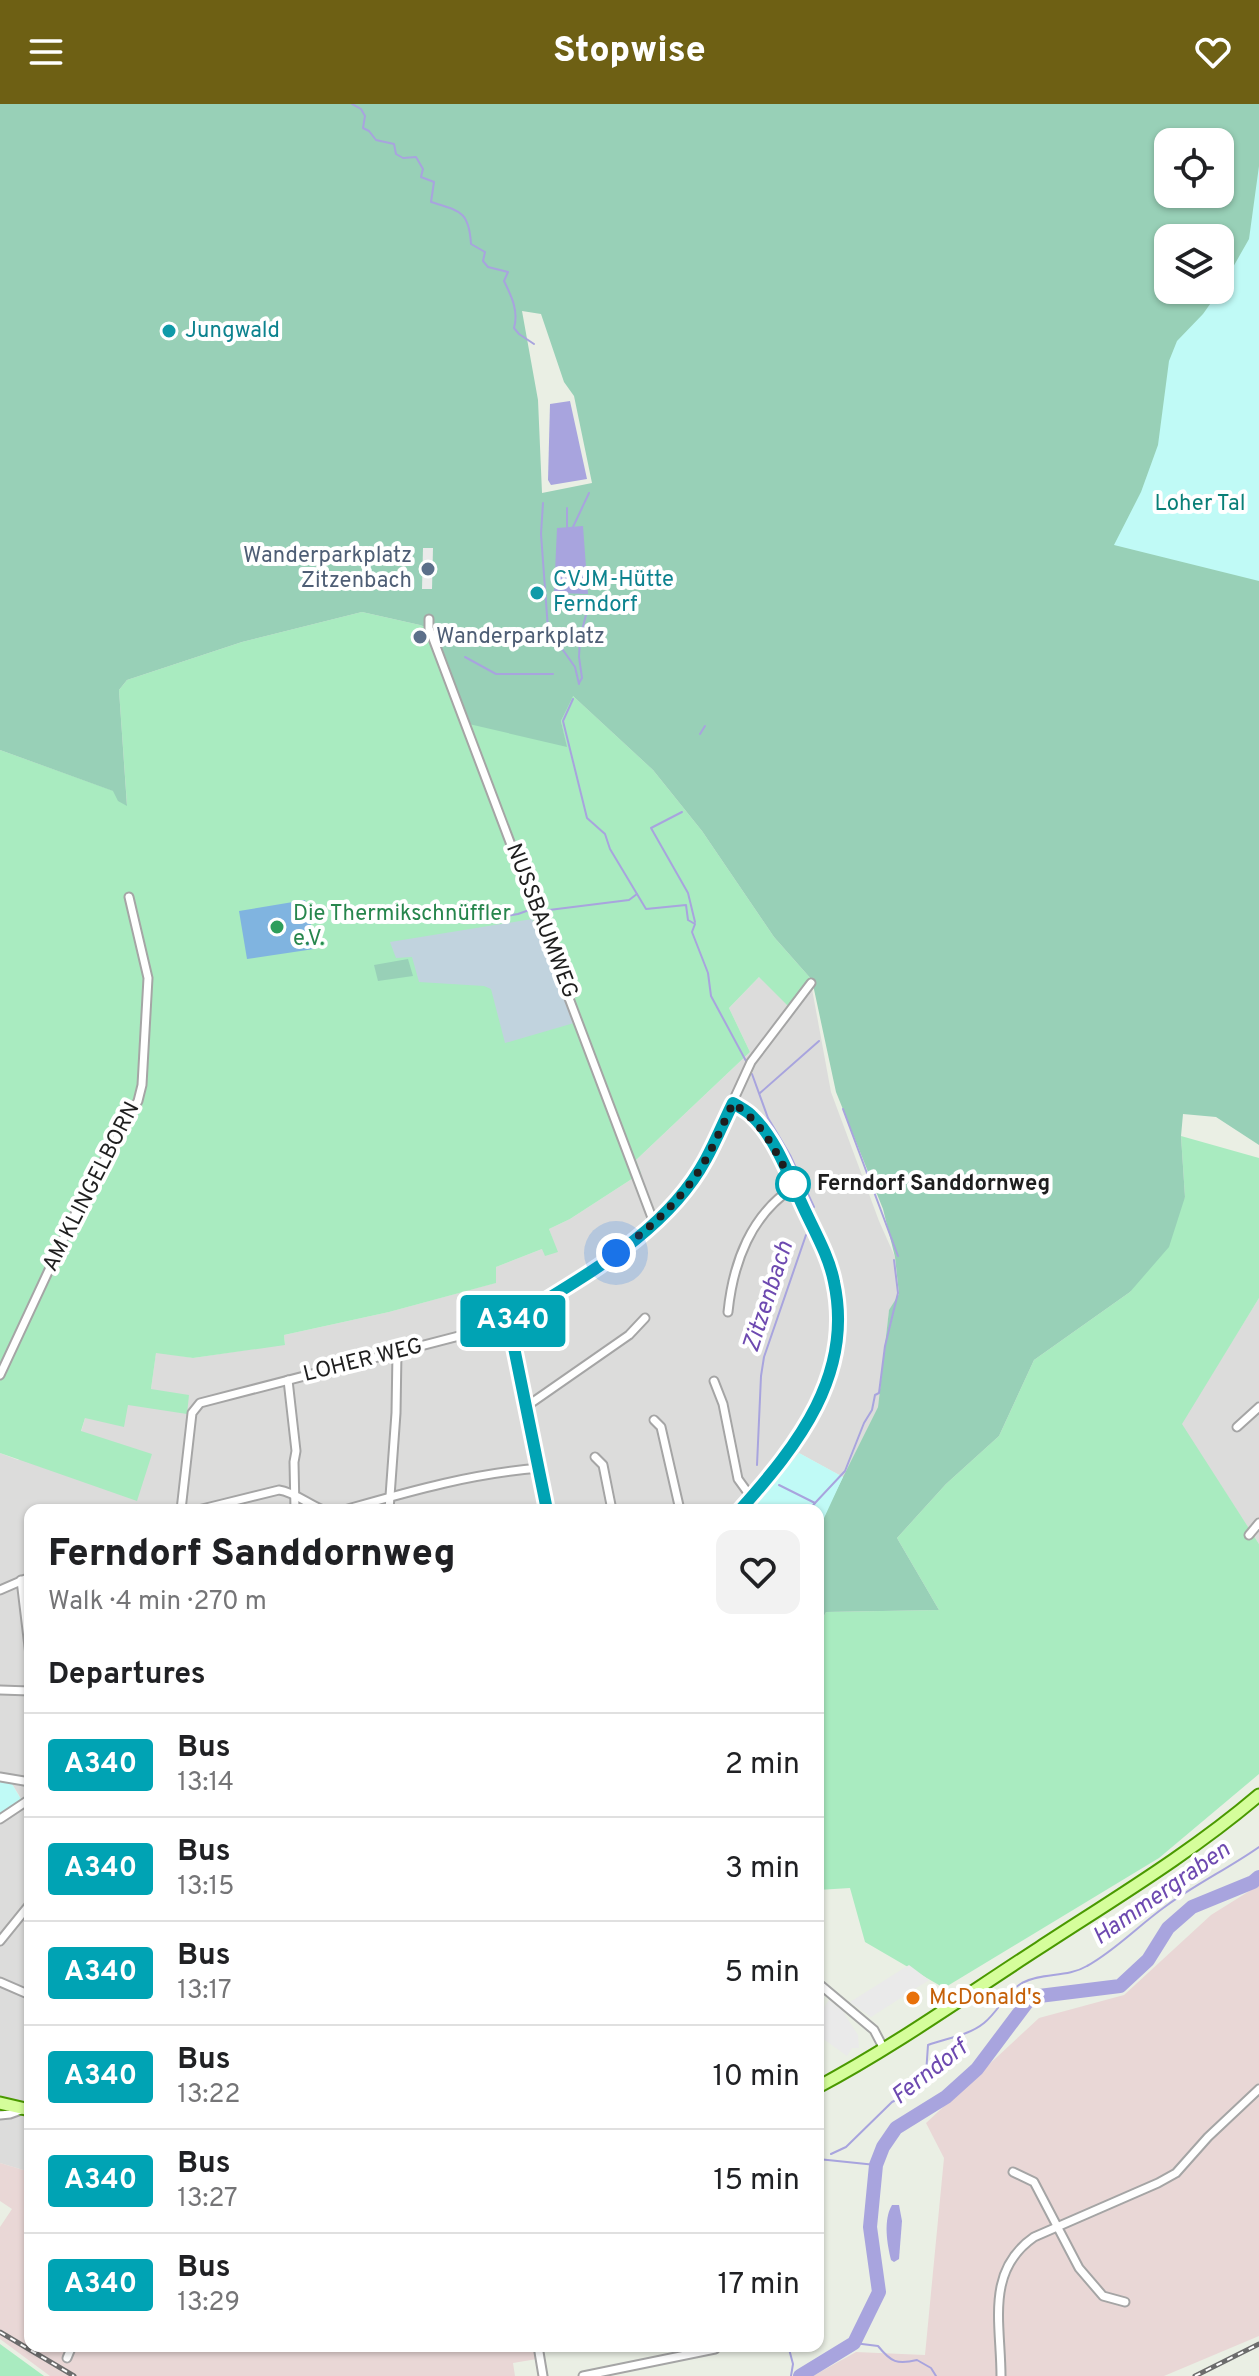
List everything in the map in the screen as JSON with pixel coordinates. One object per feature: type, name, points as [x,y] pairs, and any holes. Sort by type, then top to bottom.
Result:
[{"type":"main road","points":[[824,2084],[884,2049],[1211,1834],[1259,1795]]},
{"type":"main road","points":[[0,2103],[24,2108]]},
{"type":"street","name":"NUSSBAUMWEG","points":[[429,619],[429,628],[654,1223]]},
{"type":"street","name":"AM KLINGELBORN","points":[[0,1375],[82,1199],[138,1101],[142,1085],[148,978],[129,897]]},
{"type":"street","name":"LOHER WEG","points":[[182,1504],[192,1413],[200,1403],[509,1323],[605,1261],[654,1223],[683,1192],[706,1160],[751,1062],[811,983]]},
{"type":"street","points":[[733,1103],[753,1117],[775,1149],[794,1187],[834,1279],[839,1317],[837,1349],[829,1379],[812,1414],[794,1444],[745,1504]]},
{"type":"street","points":[[728,1312],[731,1285],[751,1232],[778,1197],[794,1187]]},
{"type":"street","points":[[527,1406],[629,1335],[645,1318]]},
{"type":"street","points":[[509,1323],[546,1504]]},
{"type":"street","points":[[390,1504],[397,1352]]},
{"type":"street","points":[[288,1380],[296,1451],[295,1504]]},
{"type":"street","points":[[714,1381],[723,1404],[738,1479],[751,1497]]},
{"type":"street","points":[[1237,1427],[1259,1407]]},
{"type":"street","points":[[654,1420],[661,1427],[679,1504]]},
{"type":"street","points":[[595,1457],[603,1465],[611,1504]]},
{"type":"street","points":[[366,1504],[436,1483],[540,1468]]},
{"type":"street","points":[[222,1504],[279,1490],[311,1504]]},
{"type":"street","points":[[1249,1535],[1259,1523]]},
{"type":"street","points":[[0,1590],[24,1579]]},
{"type":"street","points":[[21,1580],[24,1595]]},
{"type":"street","points":[[0,1690],[24,1691]]},
{"type":"street","points":[[0,1777],[24,1781]]},
{"type":"street","points":[[0,1819],[24,1803]]},
{"type":"street","points":[[0,1941],[24,1911]]},
{"type":"street","points":[[0,1982],[24,1992]]},
{"type":"street","points":[[824,1987],[874,2030],[884,2049]]},
{"type":"street","points":[[1001,2376],[999,2295],[1008,2262],[1020,2247],[1058,2226],[1176,2173],[1208,2137],[1259,2089]]},
{"type":"street","points":[[0,2115],[24,2110]]},
{"type":"street","points":[[1013,2172],[1034,2182],[1079,2268],[1103,2296],[1125,2302]]},
{"type":"street","points":[[67,2358],[70,2352]]},
{"type":"street","points":[[539,2352],[543,2376]]},
{"type":"street","points":[[583,2376],[700,2352]]},
{"type":"shaded area","points":[[570,401],[587,479],[551,485],[548,480],[550,404]]},
{"type":"shaded area","points":[[583,526],[588,594],[554,593],[557,528]]},
{"type":"shaded area","name":"Wanderparkplatz Zitzenbach","points":[[423,548],[433,548],[432,589],[422,589]]},
{"type":"shaded area","name":"Die Thermikschnüffler e.V.","points":[[305,900],[314,949],[247,959],[239,911]]},
{"type":"shaded area","points":[[532,919],[574,1023],[505,1043],[491,989],[419,982],[412,957],[396,958],[390,942]]},
{"type":"shaded area","points":[[759,977],[808,983],[812,989],[831,1092],[895,1257],[899,1294],[889,1311],[878,1407],[843,1477],[799,1453],[756,1504],[24,1504],[24,2170],[0,2163],[0,1814],[22,1800],[12,1784],[0,1782],[0,1453],[18,1460],[81,1432],[85,1418],[128,1405],[151,1389],[156,1352],[193,1358],[285,1344],[284,1335],[389,1312],[495,1283],[496,1267],[542,1249],[557,1252],[549,1229],[641,1173],[636,1160],[750,1052],[729,1008]]},
{"type":"shaded area","points":[[1259,1298],[1259,1544],[1181,1424]]},
{"type":"shaded area","points":[[1259,1885],[1259,2336],[1164,2376],[813,2376],[856,2352],[925,2355],[944,2158],[926,2123],[1039,2018],[1124,1995],[1211,1915]]},
{"type":"shaded area","points":[[909,1965],[929,1980],[871,2017],[850,2002]]},
{"type":"shaded area","points":[[829,2000],[842,2010],[858,2035],[859,2048],[852,2048],[847,2056],[824,2039],[824,2007]]},
{"type":"shaded area","points":[[0,2163],[24,2170],[24,2352],[535,2352],[537,2359],[513,2363],[515,2376],[50,2376],[0,2339],[0,2227],[12,2209],[0,2201]]},
{"type":"shaded area","points":[[892,2205],[899,2205],[902,2221],[899,2259],[894,2262],[891,2260],[887,2232],[887,2218]]},
{"type":"green space","points":[[0,104],[1259,104],[1259,1145],[1216,1117],[1183,1114],[1181,1136],[1185,1197],[1169,1247],[1130,1292],[1034,1360],[999,1436],[946,1484],[897,1538],[939,1610],[826,1612],[824,1616],[824,1515],[878,1407],[889,1310],[899,1294],[895,1257],[883,1209],[836,1092],[812,980],[774,937],[702,831],[653,770],[573,696],[561,721],[567,747],[469,724],[433,630],[362,612],[242,642],[127,680],[119,690],[127,806],[118,801],[113,791],[0,750]],"holes":[[[522,311],[541,314],[564,382],[574,396],[592,483],[542,493],[538,400]]]},
{"type":"green space","name":"Loher Tal","points":[[1259,166],[1259,581],[1114,545],[1141,492],[1158,445],[1169,361],[1177,341],[1210,304],[1234,304],[1234,265],[1249,239]]},
{"type":"green space","points":[[362,612],[433,630],[566,746],[561,721],[572,695],[653,770],[702,831],[774,937],[812,980],[790,1008],[759,977],[729,1008],[750,1052],[636,1160],[641,1173],[549,1229],[558,1252],[545,1256],[542,1249],[496,1267],[496,1283],[389,1312],[284,1335],[285,1345],[193,1358],[156,1353],[151,1389],[189,1395],[187,1414],[128,1405],[124,1427],[85,1418],[81,1431],[152,1454],[137,1501],[0,1453],[0,750],[114,791],[127,805],[119,690],[127,680],[242,642]]},
{"type":"green space","points":[[408,959],[413,976],[378,981],[374,965]]},
{"type":"green space","points":[[1181,1136],[1259,1158],[1259,1298],[1182,1424],[1259,1544],[1259,1774],[1159,1858],[944,1988],[865,1942],[850,1888],[824,1890],[824,1616],[826,1612],[939,1610],[897,1538],[946,1484],[999,1436],[1034,1360],[1130,1292],[1185,1197]]},
{"type":"green space","points":[[799,1453],[843,1477],[824,1518],[824,1504],[756,1504]]},
{"type":"green space","points":[[0,1782],[12,1784],[22,1801],[0,1814]]},
{"type":"green space","points":[[0,2344],[44,2376],[0,2376]]},
{"type":"waterway","name":"Zitzenbach","points":[[352,104],[361,109],[365,116],[363,128],[376,140],[394,144],[396,154],[403,158],[416,157],[423,169],[421,177],[434,182],[431,202],[461,214],[468,225],[471,244],[485,252],[483,261],[488,267],[508,272],[504,281],[515,309],[514,328],[534,344]]},
{"type":"waterway","points":[[573,527],[589,493]]},
{"type":"waterway","name":"Zitzenbach","points":[[543,503],[541,534],[548,629],[575,667],[579,684]]},
{"type":"waterway","points":[[567,508],[567,527]]},
{"type":"waterway","points":[[579,683],[582,678],[580,638],[586,615],[582,602]]},
{"type":"waterway","points":[[465,657],[496,674],[553,674]]},
{"type":"waterway","name":"Zitzenbach","points":[[573,699],[563,721],[587,818],[605,834],[610,849],[646,909],[686,905],[688,920],[695,924],[692,932],[708,973],[711,996],[746,1061]]},
{"type":"waterway","points":[[700,734],[705,726]]},
{"type":"waterway","points":[[682,812],[651,828],[688,893],[695,922]]},
{"type":"waterway","points":[[541,911],[629,900],[637,894]]},
{"type":"waterway","points":[[463,923],[532,909]]},
{"type":"waterway","points":[[535,918],[542,936]]},
{"type":"waterway","points":[[760,1093],[819,1041]]},
{"type":"waterway","name":"Zitzenbach","points":[[752,1074],[768,1118],[790,1155],[814,1207]]},
{"type":"waterway","points":[[843,1109],[898,1256]]},
{"type":"waterway","name":"Zitzenbach","points":[[757,1465],[764,1357],[806,1235]]},
{"type":"waterway","points":[[815,1503],[845,1471],[872,1410],[875,1395],[879,1393],[885,1346],[898,1293],[894,1260]]},
{"type":"waterway","name":"Zitzenbach","points":[[779,1485],[814,1504]]},
{"type":"waterway","name":"Hammergraben","points":[[831,2154],[846,2147],[892,2102],[919,2089],[926,2074],[928,2045],[978,2027],[1022,1983],[1087,1966],[1177,1898],[1259,1847]]},
{"type":"waterway","name":"Ferndorf","points":[[800,2376],[854,2343],[879,2292],[870,2227],[876,2165],[883,2147],[896,2128],[946,2097],[977,2069],[1031,1997],[1120,1986],[1148,1960],[1168,1928],[1192,1907],[1259,1877]]},
{"type":"waterway","name":"Zitzenbach","points":[[824,2160],[876,2165]]},
{"type":"waterway","points":[[854,2343],[878,2346],[895,2361],[917,2360],[931,2368],[936,2376]]},
{"type":"waterway","points":[[790,2352],[793,2364],[791,2376]]},
{"type":"railway","points":[[0,2332],[24,2346]]},
{"type":"railway","points":[[1195,2376],[1259,2344]]},
{"type":"railway","points":[[34,2352],[74,2376]]},
{"type":"bus line","name":"A340","points":[[546,1504],[509,1323],[605,1261],[654,1223],[683,1192],[706,1160],[733,1103],[753,1117],[766,1134],[794,1187],[834,1279],[839,1317],[837,1349],[829,1379],[812,1414],[794,1444],[745,1504]]},
{"type":"place","name":"Jungwald","points":[[169,331]]},
{"type":"place","name":"Wanderparkplatz Zitzenbach","points":[[428,569]]},
{"type":"place","name":"CVJM-Hütte Ferndorf","points":[[537,593]]},
{"type":"place","name":"Wanderparkplatz","points":[[420,637]]},
{"type":"place","name":"Die Thermikschnüffler e.V.","points":[[277,927]]},
{"type":"place","name":"Ferndorf Sanddornweg","points":[[793,1184]]},
{"type":"place","name":"McDonald's","points":[[913,1998]]},
{"type":"route","points":[[616,1253],[654,1223],[683,1192],[706,1160],[733,1103],[753,1117],[766,1134],[794,1187],[793,1184]]}]
